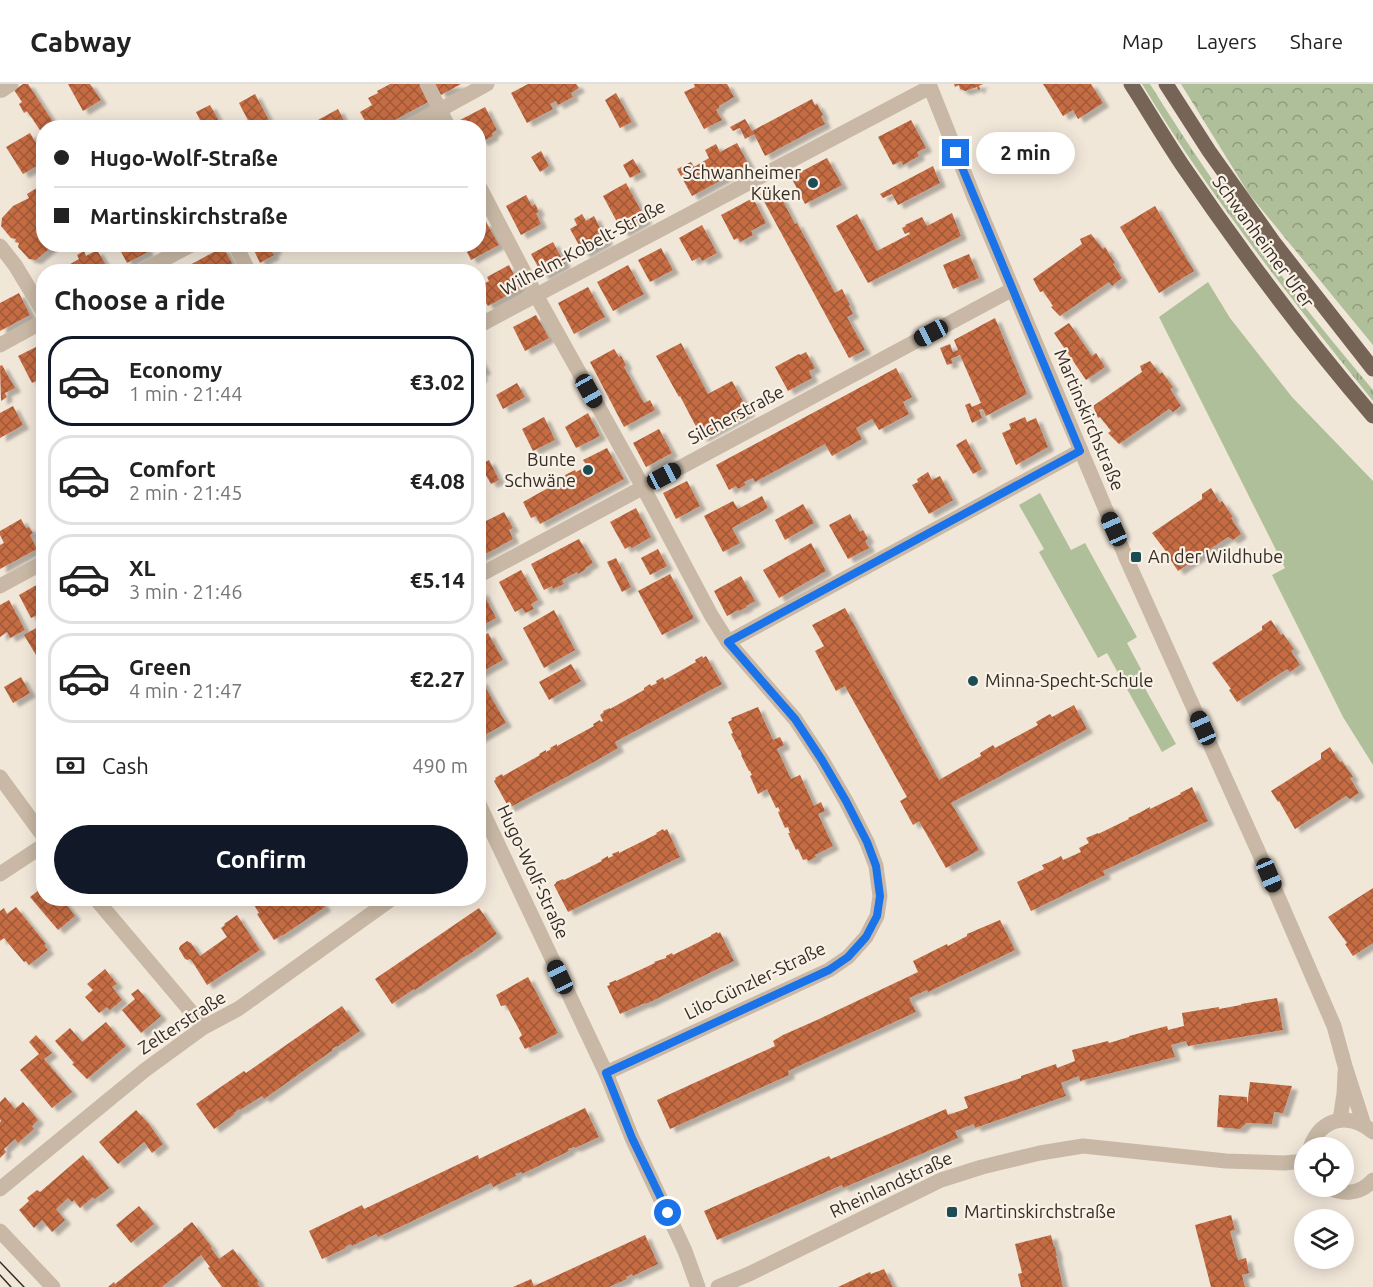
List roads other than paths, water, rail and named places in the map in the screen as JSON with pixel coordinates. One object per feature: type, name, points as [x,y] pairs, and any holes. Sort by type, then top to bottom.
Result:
[{"type":"main road","name":"Schwanheimer Ufer","points":[[1131,84],[1184,168],[1248,259],[1342,380],[1373,416]]},
{"type":"main road","name":"Schwanheimer Ufer","points":[[1166,84],[1209,151],[1275,244],[1373,369]]},
{"type":"street","points":[[0,88],[2,90],[11,84]]},
{"type":"street","points":[[427,84],[445,120]]},
{"type":"street","points":[[421,120],[487,84]]},
{"type":"street","name":"Martinskirchstraße","points":[[929,85],[1080,451],[1334,1026],[1345,1066],[1369,1129]]},
{"type":"street","name":"Wilhelm-Kobelt-Straße","points":[[486,322],[929,85]]},
{"type":"street","name":"Lilo-Günzler-Straße","points":[[486,199],[711,615],[728,642],[795,719],[822,760],[867,842],[876,866],[880,896],[877,916],[866,937],[848,957],[829,970],[606,1073]]},
{"type":"street","points":[[0,246],[15,265],[36,300]]},
{"type":"street","points":[[155,264],[178,252]]},
{"type":"street","name":"Silcherstraße","points":[[486,572],[1013,289]]},
{"type":"street","points":[[0,345],[36,325]]},
{"type":"street","points":[[728,642],[1080,451]]},
{"type":"street","points":[[0,586],[36,566]]},
{"type":"street","points":[[0,777],[36,826]]},
{"type":"street","name":"Hugo-Wolf-Straße","points":[[486,837],[606,1073],[632,1138],[685,1251],[698,1287]]},
{"type":"street","points":[[0,874],[36,850]]},
{"type":"street","points":[[102,906],[204,1027]]},
{"type":"street","name":"Zelterstraße","points":[[0,1189],[145,1070],[204,1027],[238,1009],[382,906]]},
{"type":"street","name":"Martinskirchstraße","points":[[1340,1120],[1345,1066]]},
{"type":"street","points":[[1315,1137],[1320,1130],[1340,1120],[1352,1120],[1369,1129]]},
{"type":"street","name":"Rheinlandstraße","points":[[718,1287],[941,1180],[1040,1153],[1083,1146],[1226,1161],[1294,1162]]},
{"type":"street","points":[[1366,1194],[1373,1180]]},
{"type":"street","points":[[0,1231],[53,1287]]},
{"type":"tram line","points":[[0,1262],[24,1287]]},
{"type":"tram line","points":[[0,1275],[11,1287]]},
{"type":"place","name":"Schwanheimer Küken","points":[[813,183]]},
{"type":"place","name":"Bunte Schwäne","points":[[588,470]]},
{"type":"place","name":"An der Wildhube","points":[[1136,557]]},
{"type":"place","name":"Minna-Specht-Schule","points":[[973,681]]},
{"type":"place","name":"Martinskirchstraße","points":[[952,1212]]}]
